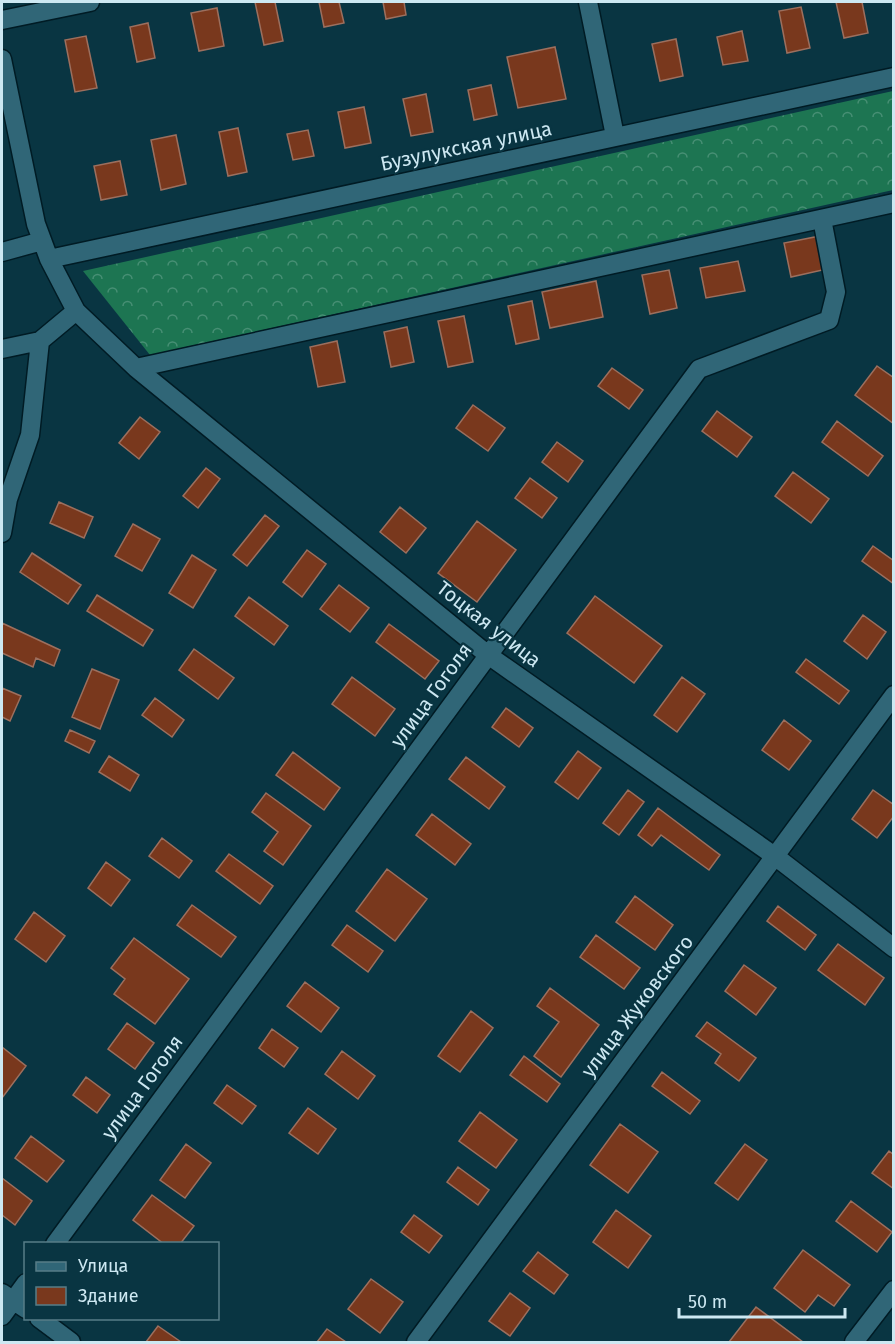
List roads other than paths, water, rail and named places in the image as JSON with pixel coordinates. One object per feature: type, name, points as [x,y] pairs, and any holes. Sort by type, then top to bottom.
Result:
[{"type":"street","points":[[2,20],[90,2]]},
{"type":"street","points":[[588,2],[615,136]]},
{"type":"street","name":"Тоцкая улица","points":[[2,59],[36,224],[49,259],[76,311],[136,368],[488,655],[776,857],[894,948]]},
{"type":"street","name":"Бузулукская улица","points":[[49,259],[894,77]]},
{"type":"street","points":[[136,368],[894,203]]},
{"type":"street","name":"улица Гоголя","points":[[56,1242],[699,369],[829,320],[836,292],[822,219]]},
{"type":"street","points":[[2,252],[42,241]]},
{"type":"street","points":[[2,349],[39,341],[76,311]]},
{"type":"street","points":[[2,533],[5,500],[30,435],[39,341]]},
{"type":"street","name":"улица Жуковского","points":[[416,1342],[894,695]]},
{"type":"street","points":[[2,1316],[24,1286]]},
{"type":"street","points":[[854,1342],[894,1290]]},
{"type":"street","points":[[42,1320],[71,1342]]}]
